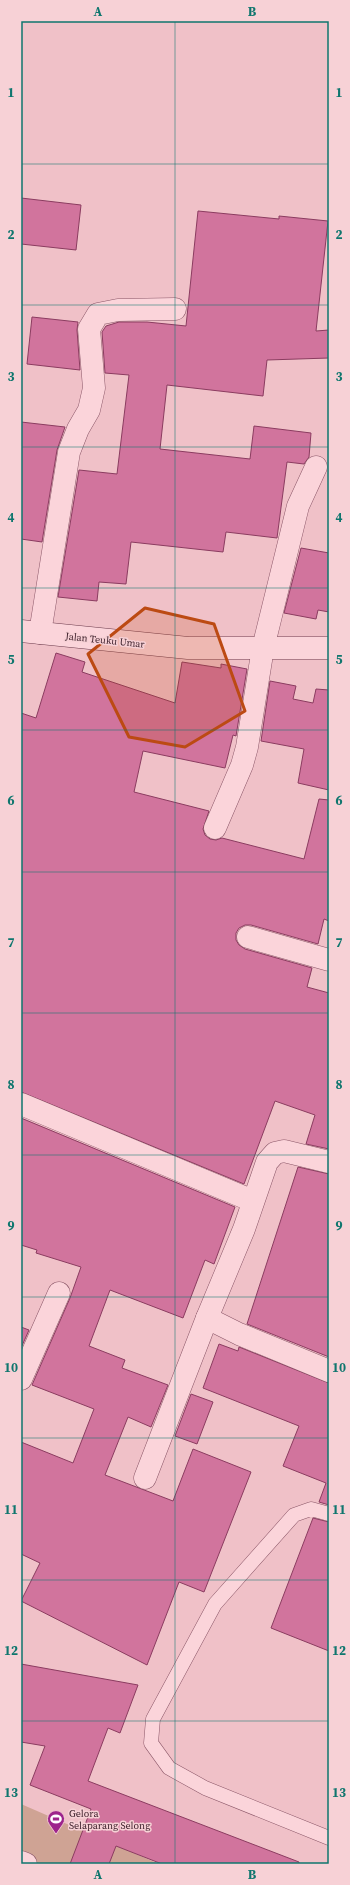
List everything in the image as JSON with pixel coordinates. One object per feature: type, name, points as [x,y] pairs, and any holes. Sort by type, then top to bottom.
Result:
[{"type":"street","points":[[31,632],[69,452],[78,429],[89,410],[94,388],[89,329],[98,314],[118,310],[175,309]]},
{"type":"street","points":[[216,828],[242,765],[247,747],[263,648],[298,506],[316,467]]},
{"type":"street","name":"Jalan Teuku Umar","points":[[31,632],[188,648],[329,648]]},
{"type":"street","points":[[248,937],[329,960]]},
{"type":"street","points":[[21,1104],[253,1201]]},
{"type":"street","points":[[145,1478],[207,1318],[244,1229],[267,1162],[275,1153],[284,1151],[329,1162]]},
{"type":"street","points":[[21,1379],[59,1293]]},
{"type":"street","points":[[207,1318],[239,1334],[329,1371]]},
{"type":"street","points":[[21,1862],[26,1864]]},
{"type":"lane","points":[[329,1514],[311,1509],[294,1515],[215,1604],[154,1719],[151,1743],[169,1768],[205,1788],[329,1838]]},
{"type":"highlighted area","points":[[145,608],[214,624],[245,711],[185,747],[129,737],[88,654]]},
{"type":"shaded area","name":"Gelora Selaparang Selong","points":[[21,1804],[159,1864],[21,1864]]},
{"type":"building","points":[[21,198],[81,205],[76,250],[21,244]]},
{"type":"building","points":[[198,211],[279,219],[279,216],[328,221],[316,331],[329,330],[329,358],[267,360],[263,396],[167,385],[160,449],[250,459],[254,426],[311,433],[309,457],[304,464],[287,462],[277,538],[226,532],[223,552],[131,542],[126,584],[99,582],[97,601],[58,597],[79,470],[117,474],[129,375],[105,373],[102,332],[106,326],[119,322],[147,322],[186,326]]},
{"type":"building","points":[[32,317],[78,322],[77,330],[80,370],[27,364]]},
{"type":"building","points":[[21,422],[65,427],[57,450],[42,542],[21,539]]},
{"type":"building","points":[[301,548],[329,553],[329,612],[318,610],[316,619],[284,613]]},
{"type":"building","points":[[56,653],[85,662],[82,672],[175,703],[182,662],[221,668],[221,664],[247,669],[236,736],[233,735],[225,768],[143,751],[134,792],[209,811],[203,829],[205,835],[210,839],[216,840],[222,838],[304,859],[319,799],[329,800],[329,921],[324,919],[318,944],[251,925],[245,925],[239,928],[236,933],[236,940],[239,945],[245,949],[312,968],[307,987],[329,993],[329,1149],[306,1144],[315,1115],[275,1101],[244,1184],[21,1092],[21,713],[36,718]]},
{"type":"building","points":[[270,681],[296,686],[293,699],[313,703],[316,689],[329,690],[329,790],[298,783],[304,749],[261,741]]},
{"type":"building","points":[[21,1118],[235,1207],[214,1264],[205,1260],[183,1318],[110,1290],[89,1346],[125,1360],[122,1368],[168,1385],[151,1427],[128,1417],[105,1475],[173,1501],[193,1449],[251,1472],[204,1592],[179,1582],[147,1665],[21,1601],[40,1563],[21,1554],[21,1442],[73,1463],[94,1409],[32,1385],[70,1298],[81,1267],[36,1253],[37,1250],[21,1245]]},
{"type":"building","points":[[298,1167],[329,1174],[329,1357],[247,1324]]},
{"type":"building","points":[[21,1327],[29,1330],[21,1348]]},
{"type":"building","points":[[219,1344],[238,1351],[239,1347],[329,1383],[329,1505],[319,1502],[326,1483],[283,1466],[299,1426],[203,1388]]},
{"type":"building","points":[[191,1394],[213,1402],[197,1444],[175,1436]]},
{"type":"building","points":[[313,1518],[329,1522],[329,1651],[271,1628]]},
{"type":"building","points":[[21,1664],[138,1685],[120,1733],[108,1728],[88,1781],[299,1862],[299,1864],[162,1864],[116,1846],[109,1864],[70,1864],[91,1809],[30,1785],[45,1746],[21,1742]]},
{"type":"place","name":"Gelora Selaparang Selong","points":[[56,1834]]}]
